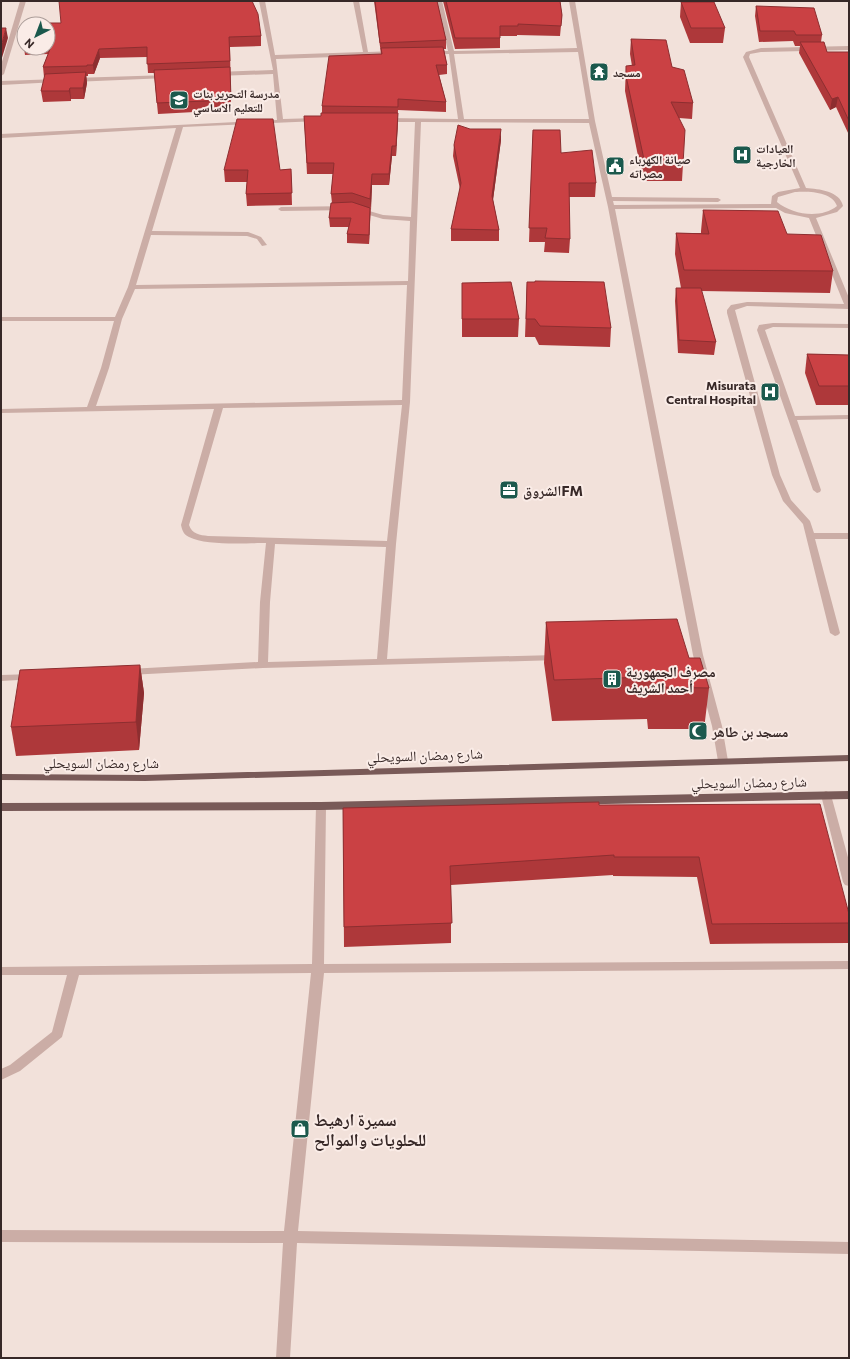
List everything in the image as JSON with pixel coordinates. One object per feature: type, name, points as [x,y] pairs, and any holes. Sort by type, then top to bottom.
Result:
[{"type":"main road","name":"شارع رمضان السويحلي","points":[[1,778],[145,778],[849,758]]},
{"type":"main road","name":"شارع رمضان السويحلي","points":[[1,807],[321,806],[849,795]]},
{"type":"street","points":[[1,74],[23,1]]},
{"type":"street","points":[[262,1],[276,72],[280,120]]},
{"type":"street","points":[[356,1],[366,54]]},
{"type":"street","points":[[439,1],[451,52],[461,120]]},
{"type":"street","points":[[572,1],[592,121],[610,204],[694,655],[717,726],[723,761]]},
{"type":"street","points":[[8,30],[15,30]]},
{"type":"street","points":[[804,190],[746,57],[748,53],[766,49],[849,48]]},
{"type":"street","points":[[428,53],[580,50]]},
{"type":"street","points":[[273,57],[405,53]]},
{"type":"street","points":[[213,75],[276,72]]},
{"type":"street","points":[[1,83],[174,76]]},
{"type":"street","points":[[1,136],[280,120],[323,120]]},
{"type":"street","points":[[378,120],[592,121]]},
{"type":"street","points":[[382,663],[391,544],[406,402],[418,120]]},
{"type":"street","points":[[91,408],[105,368],[118,319],[132,287],[180,126]]},
{"type":"street","points":[[775,203],[780,193],[804,190],[822,192],[835,198],[849,199]]},
{"type":"street","points":[[835,198],[839,202],[840,206]]},
{"type":"street","points":[[610,204],[775,203],[791,213],[812,216],[831,213],[837,210],[840,206],[849,206]]},
{"type":"street","points":[[281,209],[352,208],[383,217],[414,219]]},
{"type":"street","points":[[812,216],[849,306],[747,304],[734,307],[731,310],[776,475],[787,502],[807,523],[835,633]]},
{"type":"street","points":[[148,233],[248,234],[259,238],[264,245]]},
{"type":"street","points":[[132,287],[411,283]]},
{"type":"street","points":[[1,319],[118,319]]},
{"type":"street","points":[[817,490],[761,330],[762,327],[773,325],[849,326]]},
{"type":"street","points":[[1,411],[406,402]]},
{"type":"street","points":[[219,407],[185,525],[185,530],[188,533],[200,538],[391,544]]},
{"type":"street","points":[[792,418],[849,417]]},
{"type":"street","points":[[810,536],[849,536]]},
{"type":"street","points":[[263,665],[265,595],[271,540]]},
{"type":"street","points":[[122,672],[263,665],[566,658]]},
{"type":"street","points":[[1,678],[44,676]]},
{"type":"street","points":[[826,795],[849,882]]},
{"type":"street","points":[[283,1358],[290,1237],[318,968],[321,806]]},
{"type":"street","points":[[1,971],[849,965]]},
{"type":"street","points":[[1,1075],[15,1068],[58,1034],[74,971]]},
{"type":"street","points":[[1,1236],[290,1237],[849,1248]]},
{"type":"building","points":[[59,1],[252,1],[258,14],[261,36],[229,37],[230,61],[147,64],[147,47],[99,49],[93,65],[43,67],[47,56],[56,56],[56,23],[61,23]]},
{"type":"building","points":[[375,1],[437,1],[446,40],[380,43]]},
{"type":"building","points":[[446,1],[560,1],[562,15],[561,26],[518,24],[518,26],[500,26],[500,38],[455,38]]},
{"type":"building","points":[[681,2],[714,2],[725,28],[691,28]]},
{"type":"building","points":[[756,6],[814,8],[822,35],[796,35],[794,31],[760,31]]},
{"type":"building","points":[[1,28],[6,28],[1,47]]},
{"type":"building","points":[[631,39],[666,40],[672,67],[684,70],[693,103],[671,102],[685,130],[683,164],[645,164],[626,76],[626,66],[635,65]]},
{"type":"building","points":[[800,42],[824,42],[827,52],[849,52],[849,121],[838,97],[832,99]]},
{"type":"building","points":[[443,47],[447,65],[436,65],[446,102],[398,99],[398,107],[322,106],[329,56],[382,54],[381,48]]},
{"type":"building","points":[[230,67],[231,100],[157,103],[154,70]]},
{"type":"building","points":[[86,72],[83,88],[70,88],[69,91],[41,91],[45,74]]},
{"type":"building","points":[[321,113],[398,113],[396,146],[392,146],[389,174],[372,174],[370,199],[352,193],[331,194],[334,163],[307,163],[304,116],[321,116]]},
{"type":"building","points":[[237,119],[273,119],[280,170],[291,169],[292,193],[246,194],[248,170],[224,170]]},
{"type":"building","points":[[458,125],[470,129],[501,129],[492,196],[499,230],[451,229],[461,183],[454,145]]},
{"type":"building","points":[[533,130],[560,130],[561,153],[592,150],[596,183],[569,183],[570,239],[545,238],[547,228],[529,228]]},
{"type":"building","points":[[352,202],[370,208],[369,235],[347,234],[351,218],[329,218],[331,203]]},
{"type":"building","points":[[703,210],[778,211],[787,234],[821,235],[833,271],[684,270],[676,233],[709,234]]},
{"type":"building","points":[[511,282],[519,319],[462,319],[462,283]]},
{"type":"building","points":[[527,282],[604,282],[611,328],[540,326],[535,319],[526,319]]},
{"type":"building","points":[[676,288],[701,288],[716,342],[679,340]]},
{"type":"building","points":[[807,354],[849,355],[849,386],[819,386]]},
{"type":"building","points":[[677,619],[689,658],[700,658],[709,688],[652,687],[650,677],[554,680],[546,622]]},
{"type":"building","points":[[140,665],[136,722],[11,727],[20,670]]},
{"type":"building","points":[[599,802],[599,805],[820,804],[849,914],[849,923],[712,924],[699,857],[614,857],[614,855],[450,866],[452,923],[344,927],[343,808]]},
{"type":"place","name":"مسجد","points":[[599,72]]},
{"type":"place","name":"مدرسة التحرير بنات للتعليم الاساسي","points":[[179,100]]},
{"type":"place","name":"العيادات الخارجية","points":[[742,155]]},
{"type":"place","name":"صيانة الكهرباء مصراته","points":[[615,166]]},
{"type":"place","name":"Misurata Central Hospital","points":[[770,392]]},
{"type":"place","name":"الشروقFM","points":[[509,490]]},
{"type":"place","name":"مصرف الجمهورية أحمد الشريف","points":[[612,679]]},
{"type":"place","name":"مسجد بن طاهر","points":[[698,731]]},
{"type":"place","name":"سميرة ارهيط للحلويات والموالح","points":[[300,1129]]}]
